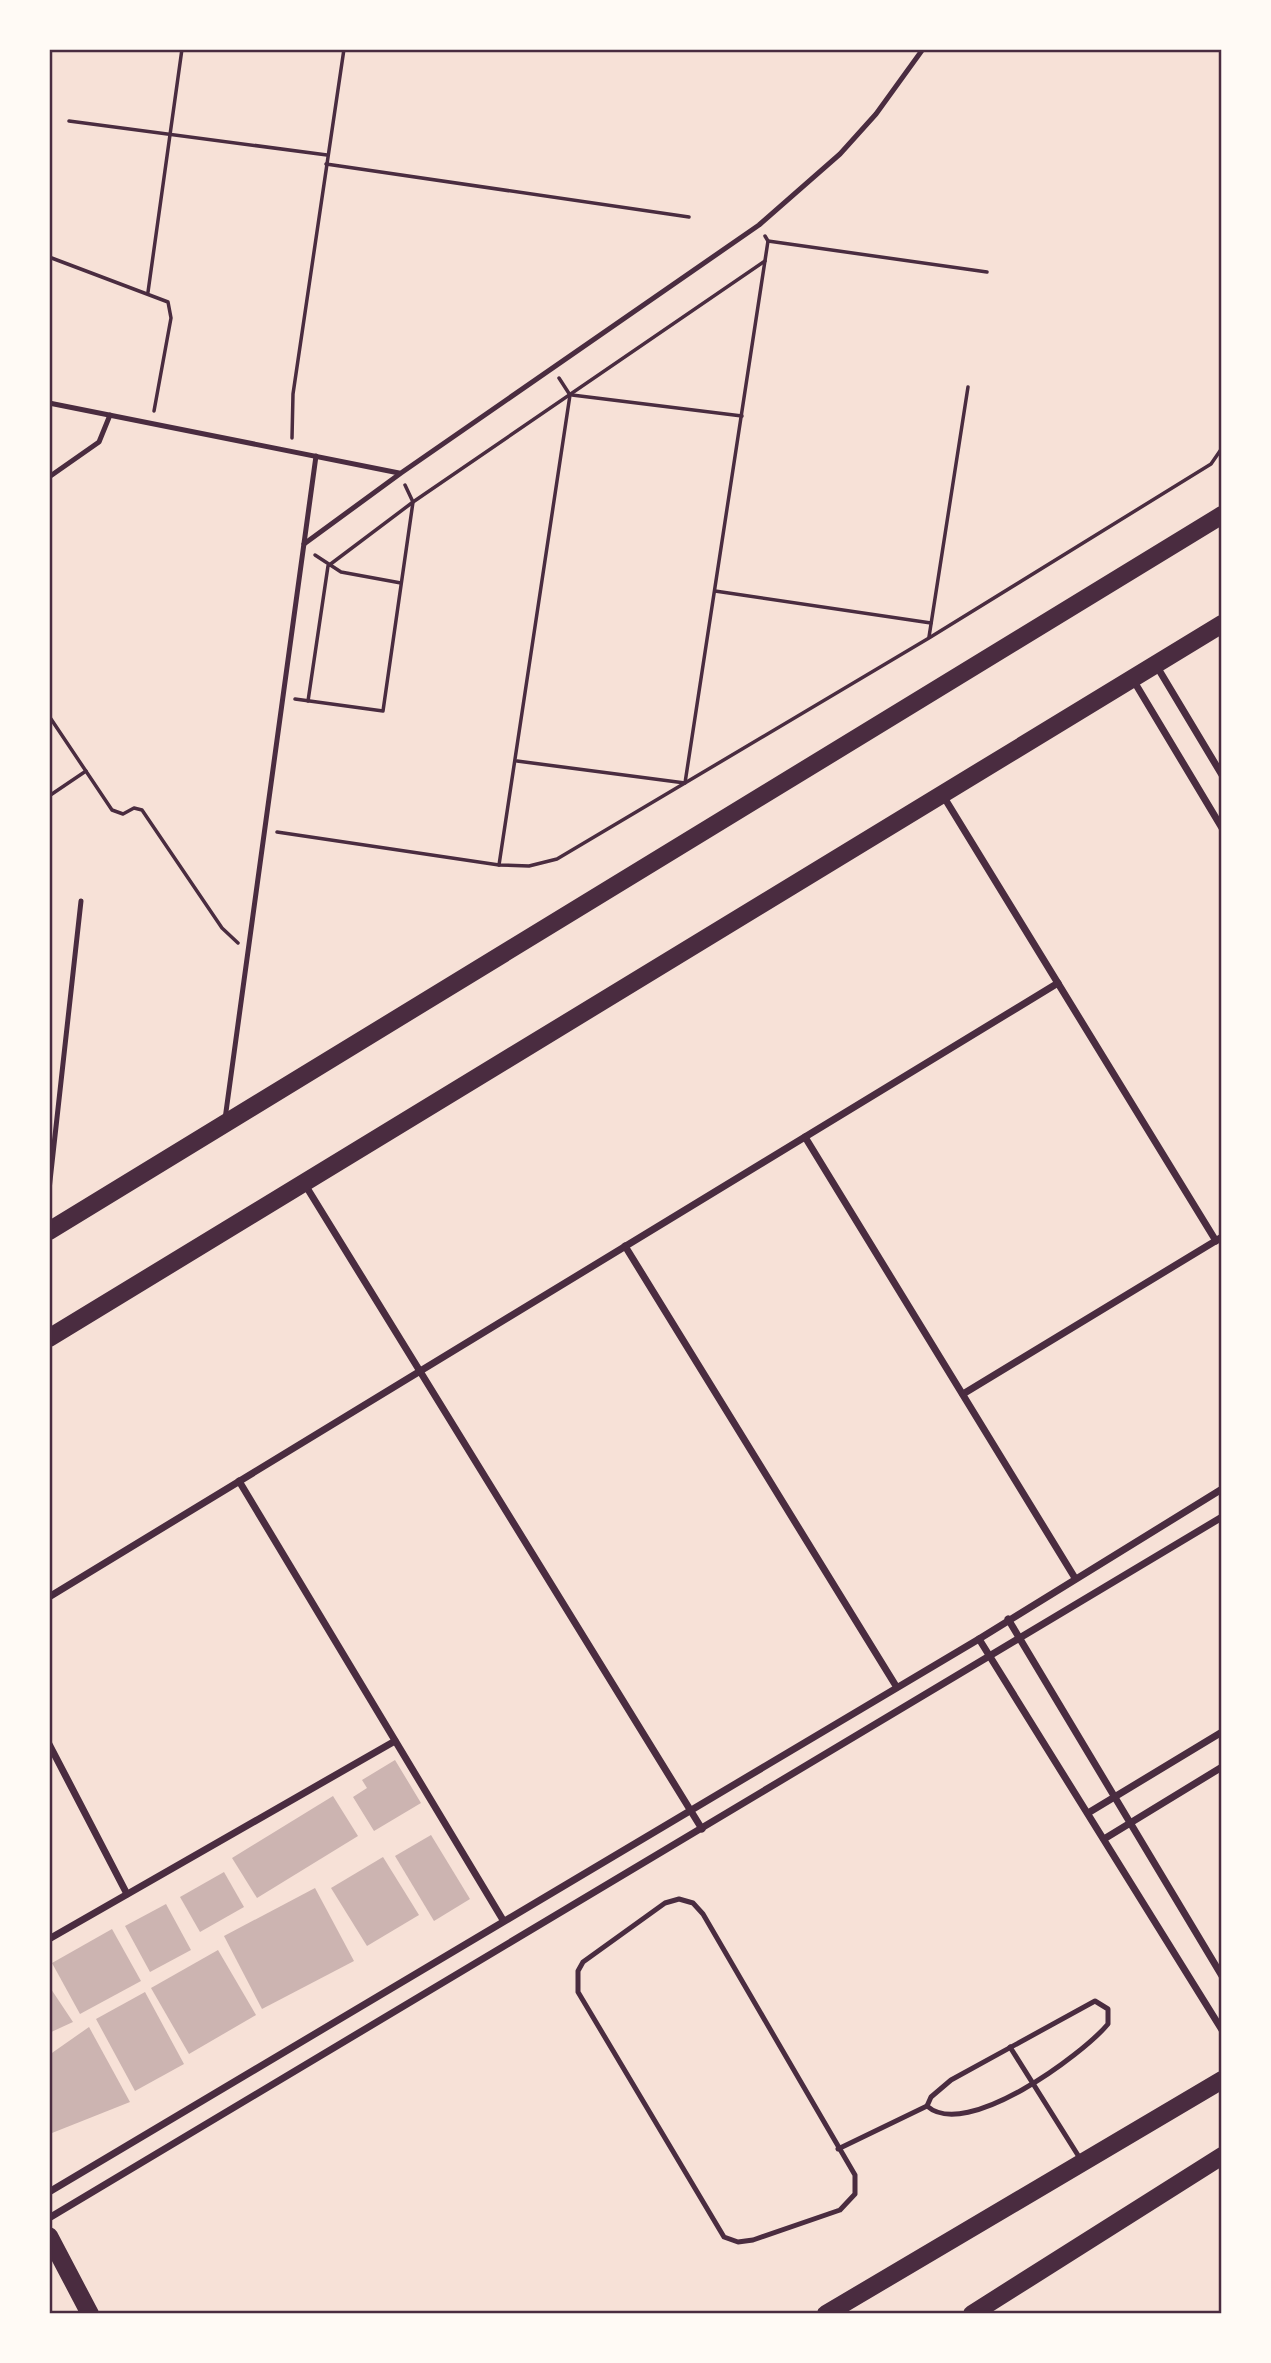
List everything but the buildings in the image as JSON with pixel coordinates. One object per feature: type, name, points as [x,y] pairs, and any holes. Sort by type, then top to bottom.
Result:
[{"type":"main road","points":[[49,1231],[1222,515]]},
{"type":"main road","points":[[49,1338],[1222,624]]},
{"type":"main road","points":[[832,2312],[1222,2080]]},
{"type":"main road","points":[[972,2314],[1222,2156]]},
{"type":"main road","points":[[49,2236],[90,2314]]},
{"type":"street","points":[[1155,664],[1222,775]]},
{"type":"street","points":[[1132,678],[1222,828]]},
{"type":"street","points":[[942,794],[1219,1239],[963,1394]]},
{"type":"street","points":[[49,1597],[1058,984]]},
{"type":"street","points":[[805,1137],[1075,1578]]},
{"type":"street","points":[[304,1183],[702,1829]]},
{"type":"street","points":[[625,1246],[896,1686]]},
{"type":"street","points":[[239,1481],[503,1920]]},
{"type":"street","points":[[49,2192],[979,1639],[1222,1489]]},
{"type":"street","points":[[49,2218],[1222,1517]]},
{"type":"street","points":[[1008,1619],[1222,1976]]},
{"type":"street","points":[[979,1639],[1222,2030]]},
{"type":"street","points":[[1088,1814],[1222,1732]]},
{"type":"street","points":[[49,1938],[396,1741]]},
{"type":"street","points":[[49,1744],[127,1894]]},
{"type":"street","points":[[1104,1839],[1222,1767]]},
{"type":"lane","points":[[304,544],[401,473],[759,225],[849,144],[876,114],[923,49]]},
{"type":"lane","points":[[49,403],[401,473]]},
{"type":"lane","points":[[49,477],[99,442],[110,415]]},
{"type":"lane","points":[[224,1126],[316,456]]},
{"type":"lane","points":[[49,1190],[81,901]]},
{"type":"lane","points":[[679,1899],[693,1903],[704,1914],[838,2149],[857,2181],[855,2194],[846,2206],[746,2242],[724,2237],[714,2225],[583,2002],[576,1982],[583,1962],[665,1903],[679,1899]]},
{"type":"lane","points":[[838,2149],[927,2106],[931,2097],[951,2080],[1089,2002],[1100,2002],[1108,2009],[1110,2020],[1104,2028],[1033,2084],[983,2109],[943,2112],[927,2106]]},
{"type":"lane","points":[[1010,2047],[1083,2162]]},
{"type":"path","points":[[148,292],[182,49]]},
{"type":"path","points":[[291,451],[293,394],[344,49]]},
{"type":"path","points":[[69,121],[327,155]]},
{"type":"path","points":[[326,164],[689,217]]},
{"type":"path","points":[[685,783],[768,241],[759,225]]},
{"type":"path","points":[[768,241],[987,272]]},
{"type":"path","points":[[49,257],[169,302],[171,309],[152,424]]},
{"type":"path","points":[[308,701],[328,566],[412,502],[765,261]]},
{"type":"path","points":[[499,865],[517,761],[570,395],[551,368]]},
{"type":"path","points":[[929,638],[968,387]]},
{"type":"path","points":[[570,395],[742,416]]},
{"type":"path","points":[[264,830],[499,865],[529,866],[557,859],[929,638],[1211,464],[1222,448]]},
{"type":"path","points":[[283,698],[383,711],[412,502],[401,473]]},
{"type":"path","points":[[304,544],[328,566],[341,572],[401,583]]},
{"type":"path","points":[[715,591],[931,622]]},
{"type":"path","points":[[49,716],[112,810],[123,814],[134,808],[142,810],[222,928],[248,948]]},
{"type":"path","points":[[517,761],[685,783]]},
{"type":"path","points":[[49,796],[86,771]]}]
